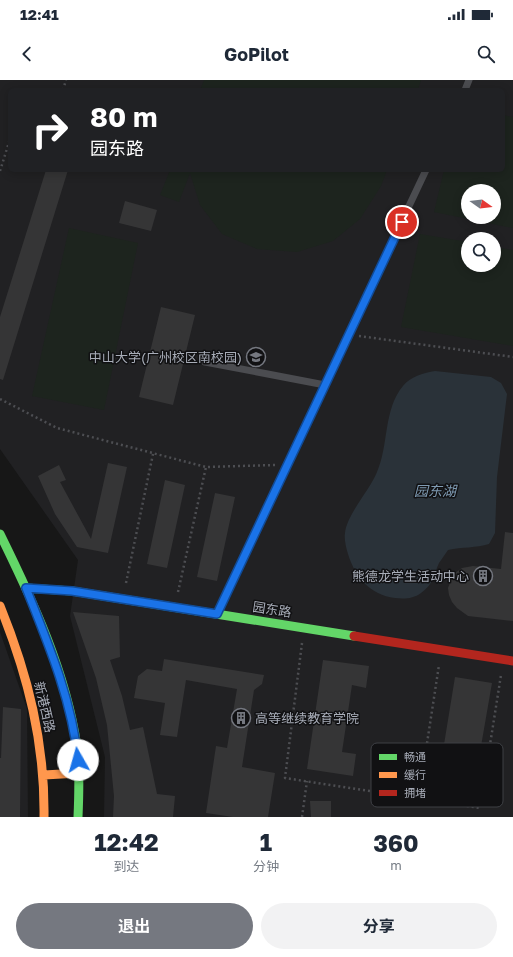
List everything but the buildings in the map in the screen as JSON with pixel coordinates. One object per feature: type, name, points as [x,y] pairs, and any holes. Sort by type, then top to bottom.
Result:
[{"type":"street","name":"新港西路","points":[[0,534],[26,588],[61,682],[76,746],[79,773],[78,817]]},
{"type":"street","name":"园东路","points":[[26,588],[72,591],[513,661]]},
{"type":"street","name":"新港西路","points":[[0,606],[31,699],[42,752],[44,775],[44,817]]},
{"type":"street","points":[[44,775],[79,773]]},
{"type":"lane","points":[[217,614],[425,172]]},
{"type":"lane","points":[[205,362],[324,385]]},
{"type":"path","points":[[0,170],[8,145]]},
{"type":"path","points":[[348,334],[513,357]]},
{"type":"path","points":[[0,399],[57,428],[206,467],[287,464]]},
{"type":"path","points":[[122,599],[153,454]]},
{"type":"path","points":[[175,607],[206,467]]},
{"type":"path","points":[[304,628],[285,778],[371,791]]},
{"type":"path","points":[[427,743],[441,649]]},
{"type":"path","points":[[490,743],[503,659]]},
{"type":"path","points":[[302,817],[307,781]]},
{"type":"shaded area","name":"中山大学(广州校区南校园)","points":[[0,80],[513,80],[513,817],[104,817],[105,757],[70,616],[78,560],[0,449]]},
{"type":"shaded area","points":[[204,80],[421,80],[419,88],[201,88]]},
{"type":"shaded area","points":[[505,115],[513,117],[513,228],[493,224],[501,224],[501,184],[461,184],[461,217],[434,212],[444,172],[505,172]]},
{"type":"shaded area","points":[[169,172],[386,172],[381,186],[360,219],[333,241],[297,252],[257,249],[222,234],[200,205],[190,173],[179,202],[160,195]]},
{"type":"shaded area","points":[[69,228],[138,243],[104,410],[32,396]]},
{"type":"shaded area","points":[[420,234],[461,241],[461,272],[501,272],[501,248],[513,250],[513,346],[401,327]]},
{"type":"shaded area","points":[[0,632],[27,709],[28,817],[0,817]]},
{"type":"water","name":"园东湖","points":[[435,371],[491,377],[501,383],[507,394],[497,477],[495,533],[489,544],[448,550],[439,563],[431,583],[425,590],[412,597],[395,598],[378,593],[371,589],[359,577],[348,554],[345,533],[354,510],[374,479],[381,462],[389,417],[397,395],[403,386],[414,377]]},
{"type":"traffic: fast","points":[[0,534],[36,611],[57,664],[65,692],[72,719],[78,756],[78,817]]},
{"type":"traffic: fast","points":[[26,588],[72,591],[354,636]]},
{"type":"traffic: slow","points":[[0,606],[19,658],[33,710],[38,736],[44,790],[44,817]]},
{"type":"traffic: slow","points":[[44,775],[79,773]]},
{"type":"traffic: jam","points":[[354,636],[513,661]]},
{"type":"place","name":"中山大学(广州校区南校园)","points":[[256,357]]},
{"type":"place","name":"熊德龙学生活动中心","points":[[483,576]]},
{"type":"place","name":"高等继续教育学院","points":[[241,718]]},
{"type":"route","points":[[78,760],[70,713],[61,682],[48,642],[26,588],[72,591],[217,614],[402,222]]}]
